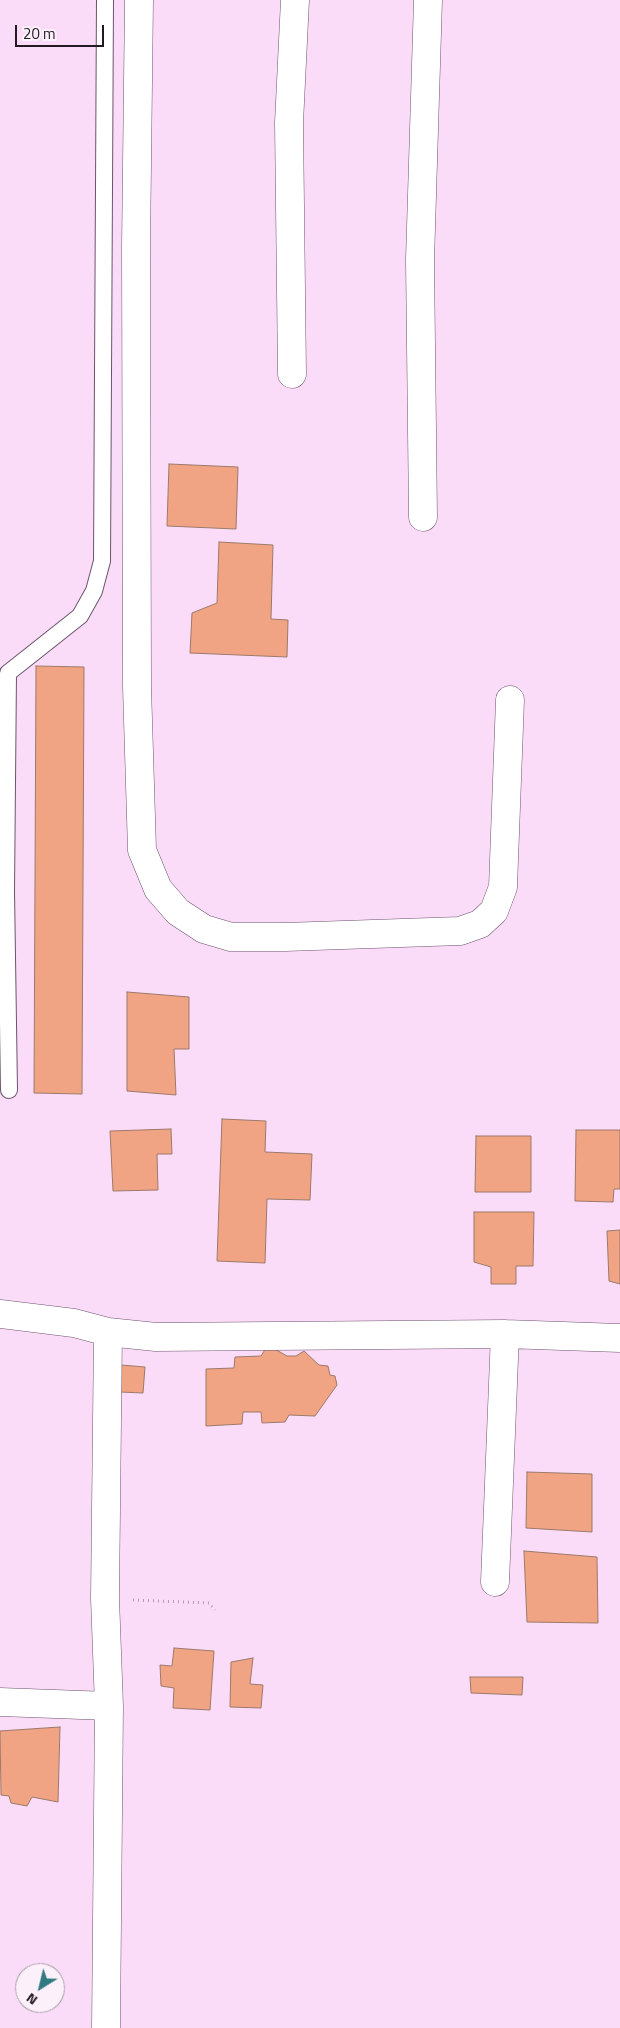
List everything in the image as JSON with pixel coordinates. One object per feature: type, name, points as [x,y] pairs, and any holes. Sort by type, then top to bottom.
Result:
[{"type":"street","points":[[139,0],[136,247],[136,688],[142,850],[158,889],[178,912],[204,929],[231,937],[285,938],[460,931],[480,924],[494,911],[503,887],[510,700]]},
{"type":"street","points":[[292,374],[289,123],[295,0]]},
{"type":"street","points":[[423,517],[420,260],[428,0]]},
{"type":"street","points":[[0,1314],[74,1323],[108,1332],[156,1337],[505,1334],[620,1338]]},
{"type":"street","points":[[106,2028],[109,1706],[105,1598],[108,1332]]},
{"type":"street","points":[[495,1582],[505,1334]]},
{"type":"street","points":[[0,1702],[109,1706]]},
{"type":"lane","points":[[9,1090],[3,891],[4,673],[80,616],[94,591],[102,562],[105,0]]},
{"type":"path","points":[[105,1598],[208,1602],[215,1610]]},
{"type":"building","points":[[169,464],[238,467],[236,529],[167,526]]},
{"type":"building","points":[[219,542],[273,545],[271,619],[288,620],[287,657],[190,653],[192,613],[217,603]]},
{"type":"building","points":[[36,666],[84,667],[82,1094],[34,1093]]},
{"type":"building","points":[[127,992],[189,997],[189,1049],[174,1049],[176,1095],[127,1091]]},
{"type":"building","points":[[222,1119],[266,1121],[265,1152],[312,1154],[310,1200],[267,1199],[265,1263],[217,1261]]},
{"type":"building","points":[[171,1129],[172,1154],[157,1154],[158,1190],[113,1191],[110,1131]]},
{"type":"building","points":[[576,1130],[620,1130],[620,1189],[614,1189],[613,1202],[575,1201]]},
{"type":"building","points":[[476,1136],[531,1136],[531,1192],[475,1192]]},
{"type":"building","points":[[474,1212],[534,1212],[533,1266],[516,1266],[516,1284],[491,1284],[491,1267],[474,1262]]},
{"type":"building","points":[[620,1230],[620,1284],[609,1281],[607,1231]]},
{"type":"building","points":[[266,1348],[273,1348],[287,1356],[296,1356],[304,1351],[319,1365],[328,1366],[330,1375],[335,1376],[337,1385],[315,1416],[289,1415],[285,1422],[262,1423],[261,1412],[243,1412],[242,1424],[206,1426],[206,1369],[234,1368],[235,1357],[261,1356]]},
{"type":"building","points":[[121,1365],[145,1367],[143,1393],[120,1392]]},
{"type":"building","points":[[527,1472],[592,1474],[592,1532],[526,1528]]},
{"type":"building","points":[[524,1551],[597,1557],[598,1623],[527,1622]]},
{"type":"building","points":[[174,1648],[214,1651],[210,1710],[173,1708],[174,1688],[161,1686],[160,1665],[172,1666]]},
{"type":"building","points":[[253,1658],[250,1684],[263,1685],[261,1708],[230,1707],[231,1662]]},
{"type":"building","points":[[470,1677],[523,1677],[522,1695],[471,1693]]},
{"type":"building","points":[[60,1727],[58,1802],[32,1797],[27,1806],[11,1803],[9,1796],[1,1795],[0,1731]]}]
